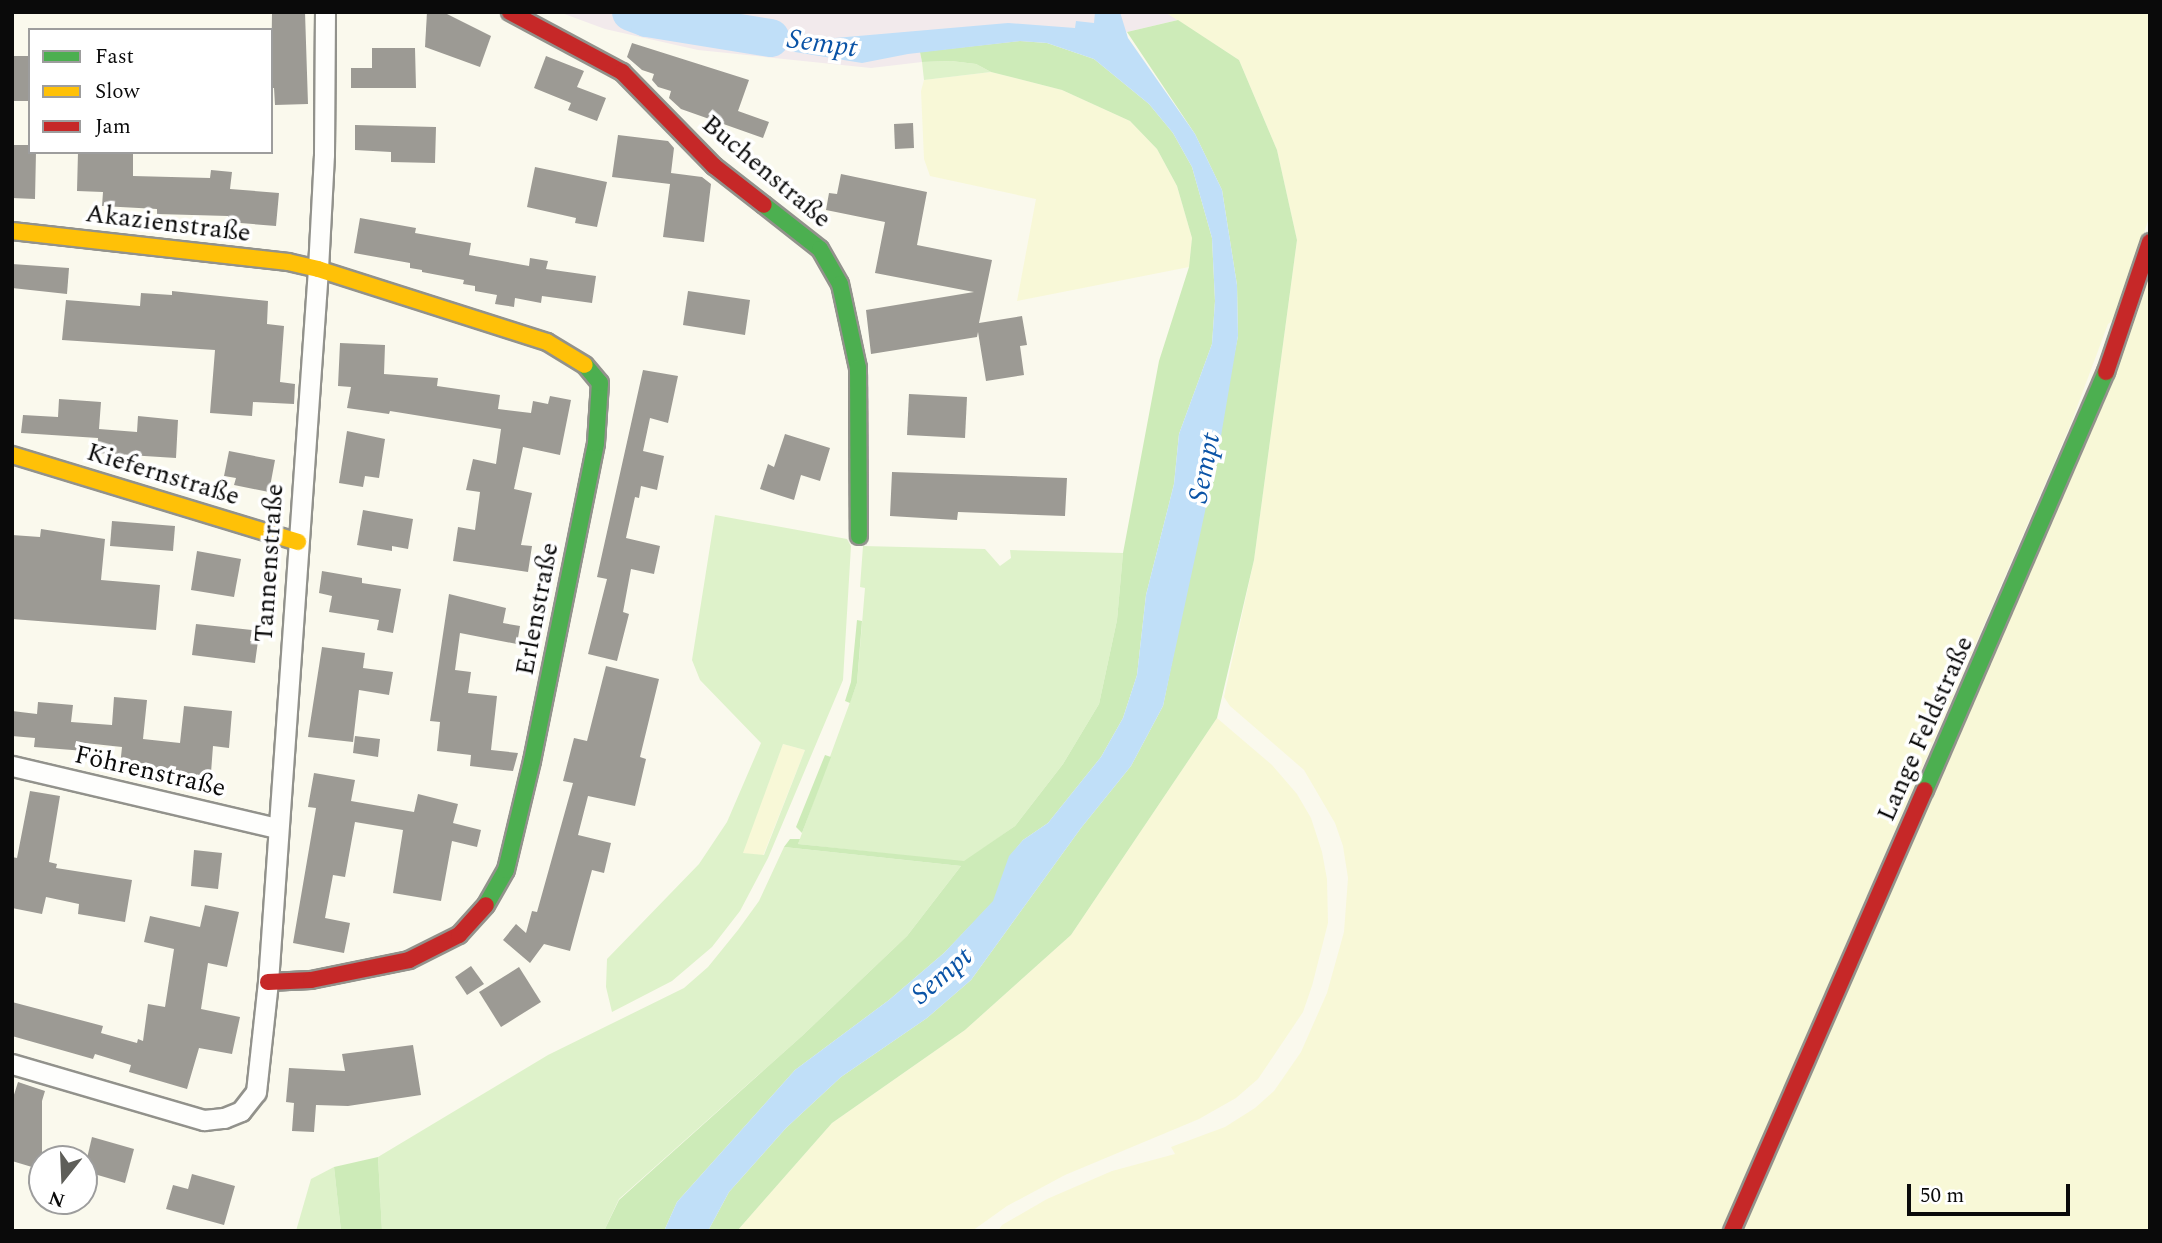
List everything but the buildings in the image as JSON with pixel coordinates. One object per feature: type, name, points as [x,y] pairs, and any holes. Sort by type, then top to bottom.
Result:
[{"type":"street","name":"Tannenstraße","points":[[12,1064],[204,1120],[224,1118],[241,1111],[257,1091],[268,982],[276,828],[318,269],[324,154],[325,12]]},
{"type":"street","name":"Buchenstraße","points":[[510,12],[622,72],[714,166],[820,249],[840,284],[858,368],[859,537]]},
{"type":"street","name":"Akazienstraße","points":[[12,230],[275,261],[318,269]]},
{"type":"street","name":"Lange Feldstraße","points":[[1732,1231],[2103,381],[2150,242]]},
{"type":"street","name":"Erlenstraße","points":[[268,982],[311,980],[409,960],[458,935],[487,904],[506,870],[532,761],[596,443],[600,383],[589,367],[573,355],[547,342],[318,269]]},
{"type":"street","name":"Kiefernstraße","points":[[12,455],[298,542]]},
{"type":"street","name":"Föhrenstraße","points":[[12,766],[276,828]]},
{"type":"shaded area","points":[[559,12],[1165,12],[1178,20],[1127,32],[920,53],[922,62],[871,68],[698,50],[605,29]]},
{"type":"green space","points":[[1165,12],[2150,12],[2150,215],[2114,320],[2108,324],[2070,426],[1722,1231],[998,1231],[1002,1225],[1047,1199],[1112,1171],[1175,1154],[1171,1147],[1225,1127],[1255,1108],[1274,1091],[1301,1052],[1327,993],[1344,932],[1348,878],[1343,846],[1335,823],[1304,770],[1230,706],[1224,697],[1254,560],[1297,240],[1277,150],[1239,60]]},
{"type":"green space","points":[[1178,20],[1239,60],[1277,150],[1297,240],[1254,560],[1217,718],[1071,935],[965,1030],[832,1123],[737,1231],[708,1231],[729,1192],[786,1128],[841,1077],[927,1018],[971,980],[1081,828],[1131,766],[1163,706],[1238,336],[1237,285],[1222,190],[1195,134],[1127,32]]},
{"type":"green space","points":[[1020,41],[1047,43],[1094,59],[1149,104],[1173,133],[1192,167],[1212,238],[1215,301],[1212,344],[1179,434],[1174,484],[1146,595],[1137,675],[1123,718],[1101,757],[1048,823],[1023,840],[1010,856],[994,901],[944,953],[889,1000],[795,1070],[677,1202],[664,1231],[604,1231],[619,1200],[802,1036],[907,936],[961,866],[784,847],[790,839],[800,839],[798,844],[964,861],[1015,826],[1063,764],[1099,704],[1117,620],[1123,553],[1159,361],[1189,267],[1192,238],[1177,186],[1157,149],[1130,121],[1062,90],[991,72],[976,64],[922,62],[920,52]]},
{"type":"green space","points":[[922,62],[976,64],[991,72],[924,80]]},
{"type":"green space","points":[[991,72],[1062,90],[1130,121],[1157,149],[1177,186],[1192,238],[1189,267],[1017,301],[1036,199],[930,176],[924,159],[921,91],[924,80]]},
{"type":"green space","points":[[2150,267],[2150,1231],[1742,1231]]},
{"type":"green space","points":[[715,515],[847,539],[851,546],[843,680],[768,858],[740,911],[712,947],[672,981],[612,1012],[606,987],[607,959],[699,864],[727,822],[761,743],[700,680],[692,660]],"holes":[[[783,744],[805,750],[764,855],[743,853]]]},
{"type":"green space","points":[[863,546],[985,549],[1000,566],[1011,558],[1010,550],[1123,553],[1117,620],[1099,704],[1063,764],[1015,826],[964,862],[798,844],[857,683],[865,588],[860,587]]},
{"type":"green space","points":[[857,620],[862,621],[857,683],[850,703],[845,701],[851,682]]},
{"type":"green space","points":[[1217,718],[1272,765],[1297,794],[1311,818],[1327,879],[1328,923],[1312,986],[1303,1012],[1258,1079],[1236,1098],[1199,1119],[1065,1175],[1007,1206],[972,1231],[737,1231],[832,1123],[965,1030],[1071,935]]},
{"type":"green space","points":[[783,744],[805,750],[763,856],[742,853]]},
{"type":"green space","points":[[825,755],[831,757],[802,833],[796,827]]},
{"type":"green space","points":[[784,847],[961,866],[907,936],[802,1036],[619,1199],[604,1231],[382,1231],[378,1157],[548,1055],[684,988],[708,967],[759,901]]},
{"type":"green space","points":[[378,1157],[382,1231],[341,1231],[334,1167]]},
{"type":"green space","points":[[334,1167],[341,1231],[296,1231],[311,1179]]},
{"type":"water","points":[[1095,12],[1120,12],[1128,38],[1195,134],[1222,190],[1237,285],[1238,336],[1220,442],[1163,706],[1131,766],[1081,828],[971,980],[927,1018],[841,1077],[786,1128],[729,1192],[708,1231],[664,1231],[677,1202],[795,1070],[889,1000],[944,953],[993,901],[1009,856],[1023,840],[1048,823],[1101,757],[1123,718],[1137,675],[1146,595],[1174,484],[1179,434],[1212,344],[1215,301],[1212,238],[1192,167],[1173,133],[1149,104],[1094,59],[1047,43],[1020,41],[908,54],[862,63],[795,52],[720,30],[743,26],[835,38],[1008,23],[1075,28],[1076,21],[1094,23]]},
{"type":"waterway","name":"Sempt","points":[[631,12],[647,18],[770,38]]},
{"type":"traffic: fast","points":[[764,205],[820,249],[840,284],[858,368],[859,536]]},
{"type":"traffic: fast","points":[[486,905],[506,870],[532,761],[596,443],[600,383],[585,365]]},
{"type":"traffic: fast","points":[[1925,790],[2106,372]]},
{"type":"traffic: slow","points":[[12,231],[288,262],[318,269],[547,342],[585,365]]},
{"type":"traffic: slow","points":[[12,455],[298,542]]},
{"type":"traffic: jam","points":[[510,12],[622,72],[714,166],[764,205]]},
{"type":"traffic: jam","points":[[2106,372],[2150,242]]},
{"type":"traffic: jam","points":[[1732,1231],[1925,790]]},
{"type":"traffic: jam","points":[[268,982],[311,980],[409,960],[459,935],[486,905]]}]
